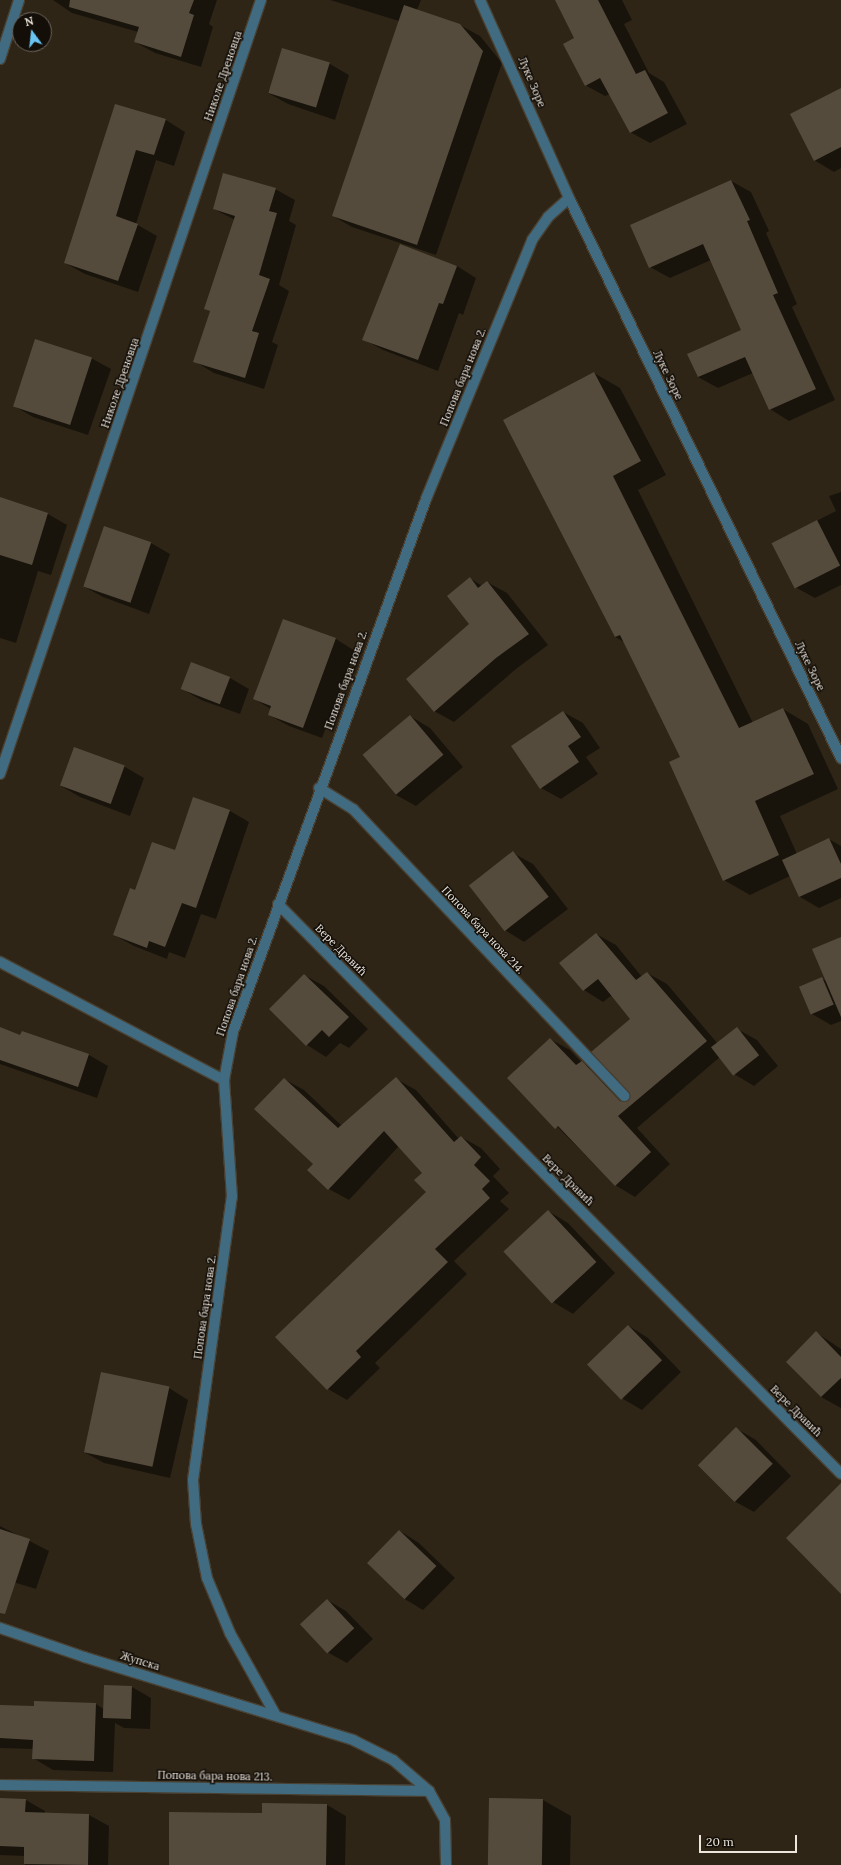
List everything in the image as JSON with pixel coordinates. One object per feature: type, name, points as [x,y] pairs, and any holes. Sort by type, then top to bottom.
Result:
[{"type":"street","points":[[0,59],[19,0]]},
{"type":"street","name":"Николе Дреновца","points":[[0,774],[261,0]]},
{"type":"street","name":"Луке Зоре","points":[[480,0],[569,198],[841,758]]},
{"type":"street","name":"Попова бара нова 2.","points":[[275,1714],[230,1633],[207,1578],[196,1524],[192,1480],[232,1197],[224,1080],[233,1032],[319,788],[426,499],[532,240],[548,217],[569,198]]},
{"type":"street","name":"Попова бара нова 214.","points":[[319,788],[353,809],[624,1096]]},
{"type":"street","name":"Вере Дравић","points":[[278,904],[841,1474]]},
{"type":"street","points":[[0,962],[224,1080]]},
{"type":"street","name":"Жупска","points":[[0,1628],[84,1657],[275,1714]]},
{"type":"street","points":[[275,1714],[353,1740],[393,1760],[429,1791],[445,1820],[446,1865]]},
{"type":"street","name":"Попова бара нова 213.","points":[[0,1785],[429,1791]]},
{"type":"building","points":[[70,0],[194,0],[189,13],[194,15],[181,57],[134,42],[139,27],[69,7]]},
{"type":"building","points":[[555,0],[598,0],[636,74],[645,70],[668,113],[630,133],[600,78],[585,86],[563,44],[574,38]]},
{"type":"building","points":[[404,5],[460,24],[483,51],[417,245],[332,216]]},
{"type":"building","points":[[282,48],[330,63],[316,108],[268,93]]},
{"type":"building","points":[[841,88],[841,147],[814,161],[790,114]]},
{"type":"building","points":[[115,104],[166,119],[154,155],[136,150],[116,216],[138,224],[118,281],[64,263]]},
{"type":"building","points":[[223,173],[276,188],[269,211],[277,213],[259,275],[270,279],[252,331],[259,333],[245,378],[193,362],[210,311],[204,309],[235,216],[213,209]]},
{"type":"building","points":[[731,180],[750,220],[747,221],[778,293],[773,295],[816,389],[769,410],[745,357],[698,377],[687,354],[741,330],[703,244],[649,268],[630,225]]},
{"type":"building","points":[[400,244],[457,266],[443,304],[439,303],[418,360],[362,340]]},
{"type":"building","points":[[35,339],[92,358],[70,425],[13,407]]},
{"type":"building","points":[[594,372],[641,461],[613,476],[739,728],[783,708],[814,774],[755,801],[779,855],[723,881],[669,762],[680,757],[620,635],[615,637],[503,420]]},
{"type":"building","points":[[0,497],[48,513],[32,565],[0,555]]},
{"type":"building","points":[[817,520],[840,565],[795,589],[772,543]]},
{"type":"building","points":[[104,526],[151,542],[130,603],[83,587]]},
{"type":"building","points":[[470,577],[478,588],[487,581],[529,634],[496,658],[434,712],[406,679],[469,624],[447,596]]},
{"type":"building","points":[[283,619],[336,638],[303,728],[268,715],[271,706],[253,699]]},
{"type":"building","points":[[191,662],[230,677],[220,704],[181,689]]},
{"type":"building","points":[[563,711],[581,737],[568,746],[579,762],[540,789],[511,746]]},
{"type":"building","points":[[410,715],[443,755],[396,795],[363,755]]},
{"type":"building","points":[[74,747],[125,765],[111,804],[60,786]]},
{"type":"building","points":[[193,797],[230,810],[196,908],[182,903],[165,947],[149,941],[147,948],[113,935],[130,888],[135,890],[152,842],[175,850]]},
{"type":"building","points":[[829,838],[841,864],[841,878],[799,897],[782,860]]},
{"type":"building","points":[[513,851],[549,897],[505,931],[469,885]]},
{"type":"building","points":[[596,933],[636,980],[647,972],[707,1041],[618,1116],[651,1152],[615,1186],[558,1126],[555,1129],[507,1078],[550,1038],[576,1065],[582,1061],[620,1101],[626,1102],[630,1098],[629,1092],[591,1052],[630,1019],[598,979],[583,991],[559,963]]},
{"type":"building","points":[[841,937],[841,1017],[812,949]]},
{"type":"building","points":[[304,974],[349,1017],[329,1037],[322,1030],[306,1046],[269,1009]]},
{"type":"building","points":[[822,977],[834,1005],[811,1014],[799,987]]},
{"type":"building","points":[[0,1027],[20,1035],[22,1031],[89,1054],[78,1087],[0,1060]]},
{"type":"building","points":[[737,1027],[759,1055],[733,1076],[711,1047]]},
{"type":"building","points":[[396,1077],[454,1142],[461,1136],[481,1157],[474,1165],[490,1181],[482,1189],[490,1198],[435,1249],[448,1262],[356,1351],[361,1357],[327,1390],[275,1337],[426,1192],[414,1180],[422,1173],[384,1131],[328,1190],[307,1170],[313,1164],[254,1109],[284,1078],[338,1128]]},
{"type":"building","points":[[548,1210],[596,1262],[552,1304],[503,1252]]},
{"type":"building","points":[[628,1325],[662,1360],[621,1400],[587,1365]]},
{"type":"building","points":[[816,1331],[841,1357],[841,1378],[821,1397],[786,1362]]},
{"type":"building","points":[[101,1372],[169,1387],[152,1467],[84,1452]]},
{"type":"building","points":[[736,1427],[773,1464],[735,1502],[698,1465]]},
{"type":"building","points":[[841,1483],[841,1594],[786,1538]]},
{"type":"building","points":[[0,1529],[30,1539],[5,1614],[0,1613]]},
{"type":"building","points":[[399,1530],[436,1566],[404,1599],[367,1563]]},
{"type":"building","points":[[327,1599],[354,1628],[327,1653],[300,1624]]},
{"type":"building","points":[[104,1685],[132,1686],[131,1719],[103,1718]]},
{"type":"building","points":[[34,1701],[96,1703],[94,1761],[32,1759],[33,1740],[0,1738],[0,1705],[34,1706]]},
{"type":"building","points":[[0,1798],[26,1799],[25,1812],[89,1814],[88,1865],[24,1864],[24,1847],[0,1846]]},
{"type":"building","points":[[489,1798],[543,1799],[542,1865],[488,1865]]},
{"type":"building","points":[[262,1803],[327,1804],[326,1865],[169,1865],[169,1812],[262,1813]]}]
